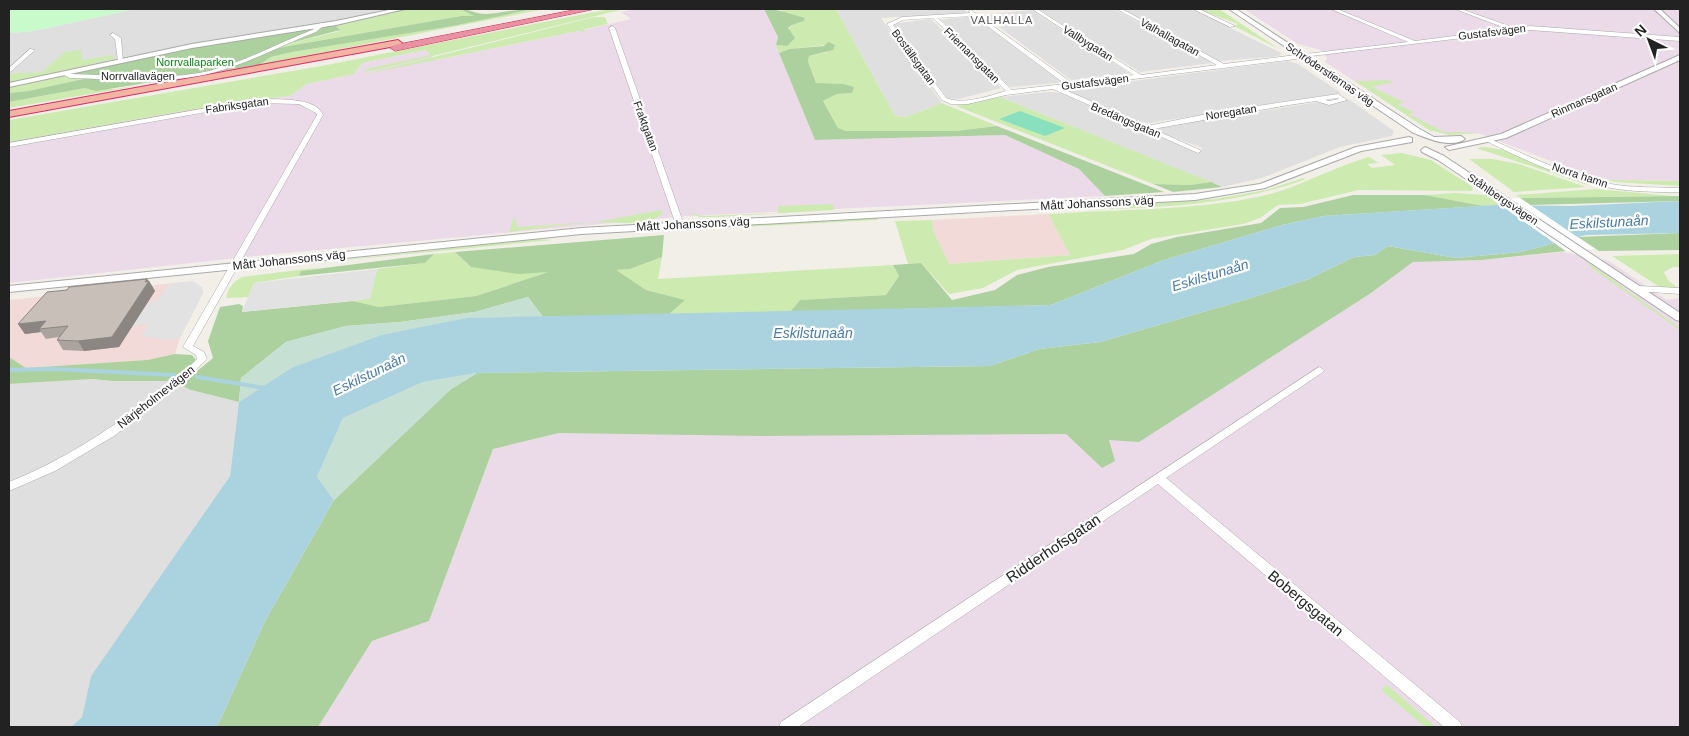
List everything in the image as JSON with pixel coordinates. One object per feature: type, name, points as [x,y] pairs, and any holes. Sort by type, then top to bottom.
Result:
[{"type":"highway","points":[[396,45],[564,9]]},
{"type":"highway","points":[[9,115],[591,9]]},
{"type":"street","name":"Norrvallavägen","points":[[9,85],[220,41],[321,25],[402,9]]},
{"type":"street","points":[[968,9],[1071,86]]},
{"type":"street","name":"Vallbygatan","points":[[1034,9],[1141,76]]},
{"type":"street","name":"Valhallagatan","points":[[1119,9],[1222,66]]},
{"type":"street","points":[[1195,9],[1232,26]]},
{"type":"street","name":"Schröderstiernas väg","points":[[1222,9],[1404,130],[1410,144],[1420,149]]},
{"type":"street","name":"Schröderstiernas väg","points":[[1232,9],[1306,56],[1415,130],[1449,148]]},
{"type":"street","points":[[1332,9],[1415,42]]},
{"type":"street","points":[[1456,9],[1514,30]]},
{"type":"street","points":[[1657,9],[1680,32]]},
{"type":"street","points":[[934,17],[975,14]]},
{"type":"street","name":"Boställsgatan","points":[[934,17],[896,20],[890,24],[944,99],[955,103]]},
{"type":"street","name":"Friemansgatan","points":[[934,17],[1010,92]]},
{"type":"street","name":"Norrvallavägen","points":[[65,74],[70,76],[156,77],[204,73],[236,63],[314,31],[321,25]]},
{"type":"street","name":"Fraktgatan","points":[[612,28],[680,225]]},
{"type":"street","name":"Gustafsvägen","points":[[1306,56],[1536,28],[1680,39]]},
{"type":"street","points":[[113,35],[118,38],[120,44],[121,61]]},
{"type":"street","points":[[9,71],[32,50]]},
{"type":"street","points":[[1296,57],[1306,56]]},
{"type":"street","name":"Gustafsvägen","points":[[955,103],[1010,92],[1296,57]]},
{"type":"street","name":"Rinmansgatan","points":[[1420,149],[1437,152],[1503,136],[1680,57]]},
{"type":"street","name":"Bredängsgatan","points":[[1054,88],[1198,151]]},
{"type":"street","name":"Noregatan","points":[[1146,128],[1222,113],[1317,99]]},
{"type":"street","name":"Fabriksgatan","points":[[9,145],[257,101],[290,101],[311,106],[318,112],[318,120],[234,265]]},
{"type":"street","name":"Mått Johanssons väg","points":[[9,289],[572,232],[1195,197],[1262,186],[1350,152],[1409,139]]},
{"type":"street","name":"Rinmansgatan","points":[[1409,139],[1486,139]]},
{"type":"street","name":"Norra hamn","points":[[1486,139],[1560,170],[1599,183],[1624,187],[1680,190]]},
{"type":"street","name":"Mått Johanssons väg","points":[[1371,147],[1420,149]]},
{"type":"street","name":"Ståhlbergsvägen","points":[[1449,148],[1456,158],[1508,199]]},
{"type":"street","name":"Ståhlbergsvägen","points":[[1420,149],[1442,158],[1508,199],[1680,318]]},
{"type":"street","name":"Närjeholmevägen","points":[[9,487],[57,467],[142,410],[193,370],[202,359],[201,354],[188,347],[234,265]]},
{"type":"street","points":[[1638,289],[1680,291]]},
{"type":"street","name":"Ridderhofsgatan","points":[[786,727],[1319,370]]},
{"type":"street","name":"Bobergsgatan","points":[[1158,478],[1455,727]]},
{"type":"shaded area","points":[[393,9],[340,20],[186,45],[9,83],[9,33],[34,31],[131,10]]},
{"type":"shaded area","points":[[633,9],[764,9],[778,37],[776,45],[815,140],[1005,135],[1079,169],[1105,196],[689,216],[275,254],[9,283],[9,142],[222,104],[290,96],[307,84],[354,74],[362,63],[425,50],[436,60],[631,19],[621,12]]},
{"type":"shaded area","points":[[836,9],[963,9],[966,11],[966,13],[881,18],[942,103],[906,117],[895,116]]},
{"type":"shaded area","points":[[1038,9],[1114,9],[1212,63],[1140,72]]},
{"type":"shaded area","points":[[1122,9],[1191,9],[1281,53],[1280,56],[1218,61]]},
{"type":"shaded area","points":[[1244,9],[1680,9],[1680,181],[1610,180],[1585,174],[1478,133],[1450,135],[1429,130],[1325,62],[1327,58],[1321,50],[1298,44]]},
{"type":"shaded area","points":[[1031,10],[1130,73],[1071,80],[983,15]]},
{"type":"shaded area","points":[[975,17],[1061,81],[1058,83],[1010,87],[941,20]]},
{"type":"shaded area","points":[[929,19],[1001,88],[959,99],[947,98],[893,24]]},
{"type":"shaded area","points":[[1288,61],[1298,64],[1341,93],[1149,123],[1139,122],[1069,92],[1072,89]]},
{"type":"shaded area","points":[[1049,92],[1060,93],[1197,153],[1203,148],[1150,129],[1344,98],[1350,100],[1394,131],[1392,136],[1340,147],[1262,178],[1222,187],[1000,97]]},
{"type":"shaded area","points":[[1048,214],[1070,255],[948,264],[934,233],[932,220]]},
{"type":"shaded area","points":[[1563,252],[1609,261],[1667,300],[1680,298],[1680,727],[318,727],[372,641],[429,621],[493,449],[559,433],[1066,434],[1102,468],[1108,439],[1371,293],[1413,262],[1482,260]]},
{"type":"shaded area","points":[[377,269],[370,299],[242,312],[254,283]]},
{"type":"shaded area","points":[[193,281],[203,293],[180,338],[175,354],[147,360],[26,368],[9,357],[9,300]]},
{"type":"shaded area","points":[[193,281],[202,287],[203,293],[180,338],[171,340],[142,336],[148,324],[133,325],[148,303],[158,300],[169,284]]},
{"type":"shaded area","points":[[92,379],[172,381],[191,390],[239,402],[230,476],[91,676],[82,717],[71,727],[9,727],[9,384]]},
{"type":"green space","points":[[9,9],[171,9],[131,10],[34,31],[9,33]]},
{"type":"green space","points":[[405,9],[460,9],[475,16],[461,16],[276,48],[340,31],[311,28]]},
{"type":"green space","name":"Norrvallaparken","points":[[460,9],[486,14],[533,9],[453,26],[292,52],[271,57],[259,65],[96,91],[85,88],[9,102],[9,93],[28,91],[97,76],[69,74],[71,73],[174,50],[335,25],[340,30],[277,48],[461,16],[474,16]]},
{"type":"green space","points":[[533,9],[545,9],[259,65],[271,57],[292,52],[453,26]]},
{"type":"green space","points":[[610,9],[624,9],[384,68],[363,72],[366,69],[431,55],[425,50],[362,63],[354,74],[307,84],[290,96],[222,104],[9,142],[9,120],[321,66]]},
{"type":"green space","points":[[764,9],[805,18],[804,21],[788,28],[795,38],[787,46],[776,45],[778,37]]},
{"type":"green space","points":[[778,9],[836,9],[895,116],[906,117],[942,103],[997,126],[956,131],[846,131],[838,128],[823,101],[837,94],[852,93],[816,83],[808,60],[809,56],[828,52],[826,45],[789,49],[779,53],[776,45],[787,46],[789,29],[794,24],[804,21],[805,18],[788,14]]},
{"type":"green space","points":[[1198,9],[1219,9],[1279,49],[1234,26],[1238,24]]},
{"type":"green space","points":[[594,17],[605,17],[608,24],[585,29],[584,32],[579,31],[361,75]]},
{"type":"green space","points":[[828,42],[835,45],[833,50],[809,56],[808,61],[816,83],[843,84],[854,87],[852,93],[837,94],[823,101],[838,128],[846,131],[956,131],[997,126],[1164,192],[1105,196],[1079,169],[1005,135],[815,140],[779,53],[789,49],[824,46]]},
{"type":"green space","points":[[81,50],[82,60],[113,55],[114,59],[9,83],[9,74],[42,72],[65,52]]},
{"type":"green space","points":[[71,73],[97,76],[28,91],[9,93],[9,86]]},
{"type":"green space","points":[[1387,80],[1394,82],[1372,87],[1404,102],[1398,105],[1414,112],[1409,114],[1444,132],[1480,133],[1450,135],[1429,130],[1355,81]]},
{"type":"green space","points":[[154,83],[9,108],[9,102],[85,88],[115,89]]},
{"type":"green space","points":[[1000,97],[1211,182],[1190,185],[1153,184],[956,106]]},
{"type":"green space","points":[[1020,111],[1065,128],[1045,136],[999,119]]},
{"type":"green space","points":[[1484,147],[1504,150],[1597,185],[1680,194],[1588,185],[1476,148]]},
{"type":"green space","points":[[1402,153],[1431,160],[1473,187],[1472,191],[1359,190],[1300,204],[1278,205],[1260,218],[1243,224],[1151,239],[1123,250],[1017,270],[983,288],[949,294],[921,263],[908,264],[895,221],[932,220],[934,233],[949,264],[1070,255],[1048,214],[1182,207],[1236,201],[1276,192],[1369,157],[1379,163],[1367,164],[1372,168],[1395,165],[1381,155]]},
{"type":"green space","points":[[1469,159],[1493,159],[1519,164],[1586,187],[1514,192]]},
{"type":"green space","points":[[1585,174],[1610,180],[1680,181],[1680,186],[1615,182]]},
{"type":"green space","points":[[1303,178],[1306,179],[1274,189],[1242,197],[1209,202],[1143,208],[1043,211],[1215,199],[1266,190]]},
{"type":"green space","points":[[1211,182],[1222,187],[1173,192],[1153,184],[1190,185]]},
{"type":"green space","points":[[1596,189],[1673,196],[1520,198],[1516,195]]},
{"type":"green space","points":[[1455,193],[1487,195],[1502,206],[1483,206],[1425,195]]},
{"type":"green space","points":[[1353,195],[1425,195],[1483,206],[1324,216],[1282,225],[1164,260],[1051,305],[790,312],[800,300],[886,295],[899,276],[893,265],[921,263],[952,300],[995,290],[1017,275],[1048,267],[1134,254],[1151,244],[1177,237],[1261,223],[1280,208],[1303,207]]},
{"type":"green space","points":[[1680,196],[1680,201],[1530,205],[1520,198]]},
{"type":"green space","points":[[833,204],[834,210],[717,217],[700,217],[686,212],[704,216],[778,213],[778,206]]},
{"type":"green space","points":[[661,210],[663,214],[646,221],[587,223],[509,232],[515,216],[517,227],[596,222]]},
{"type":"green space","points":[[878,218],[878,220],[682,230],[694,228]]},
{"type":"green space","points":[[1680,233],[1680,250],[1599,251],[1578,237]]},
{"type":"green space","points":[[664,235],[662,257],[630,269],[616,270],[646,290],[685,300],[668,315],[543,317],[528,297],[475,312],[400,322],[346,326],[286,342],[241,378],[239,402],[191,390],[180,385],[213,358],[208,341],[220,307],[239,304],[243,306],[242,312],[353,301],[379,307],[476,296],[548,272],[518,274],[471,267],[455,252]]},
{"type":"green space","points":[[535,239],[553,240],[306,264]]},
{"type":"green space","points":[[1555,243],[1566,251],[1482,260],[1413,262],[1371,293],[1139,442],[1109,440],[1115,461],[1102,468],[1066,434],[761,436],[559,433],[493,449],[429,621],[372,641],[318,727],[217,727],[265,621],[334,500],[451,389],[477,373],[990,366],[1039,349],[1100,342],[1251,298],[1309,279],[1354,257],[1375,255],[1388,246],[1456,258],[1521,252]]},
{"type":"green space","points":[[455,252],[471,267],[550,271],[476,296],[379,307],[353,301],[370,298],[377,269],[425,263],[434,254]]},
{"type":"green space","points":[[434,254],[425,263],[299,276],[301,271]]},
{"type":"green space","points":[[1680,254],[1680,267],[1673,267],[1664,272],[1668,280],[1680,290],[1661,288],[1612,256]]},
{"type":"green space","points":[[662,257],[658,279],[893,265],[899,276],[886,295],[800,300],[790,312],[668,315],[684,300],[646,290],[615,270],[630,269]]},
{"type":"green space","points":[[1585,260],[1680,328],[1680,330],[1593,269]]},
{"type":"green space","points":[[322,267],[301,271],[299,276],[254,283],[248,297],[226,298],[231,286],[242,277]]},
{"type":"green space","points":[[528,297],[543,317],[467,318],[291,368],[239,402],[241,378],[286,342],[346,326],[400,322],[475,312]]},
{"type":"green space","points":[[175,354],[192,355],[196,360],[191,367],[172,381],[92,379],[9,384],[9,357],[26,368],[147,360]]},
{"type":"green space","points":[[477,373],[451,389],[334,500],[317,477],[343,418],[423,382]]},
{"type":"green space","points":[[1387,685],[1436,727],[1425,727],[1381,690]]},
{"type":"water","name":"Eskilstunaån","points":[[1680,201],[1680,233],[1586,235],[1521,252],[1456,258],[1388,246],[1375,255],[1354,257],[1309,279],[1251,298],[1100,342],[1039,349],[990,366],[477,373],[423,382],[343,418],[317,477],[334,500],[265,621],[217,727],[71,727],[82,717],[91,676],[230,476],[239,402],[291,368],[382,335],[467,318],[1051,305],[1164,260],[1282,225],[1324,216],[1495,205],[1572,206]]},
{"type":"pier","points":[[1520,198],[1595,249],[1566,251],[1493,200]]},
{"type":"building","points":[[147,279],[145,282],[149,281],[112,337],[78,341],[57,340],[68,326],[39,329],[46,321],[18,324],[47,292],[67,290],[69,287]]},
{"type":"waterway","points":[[9,370],[54,369],[174,375]]},
{"type":"waterway","points":[[197,377],[265,388]]},
{"type":"district","name":"VALHALLA","points":[[1002,20]]}]
